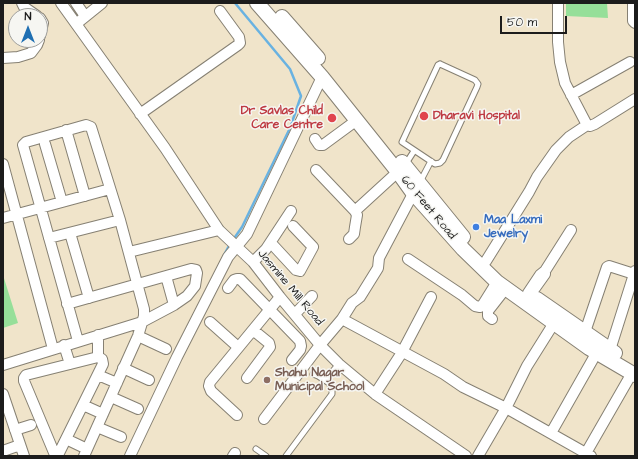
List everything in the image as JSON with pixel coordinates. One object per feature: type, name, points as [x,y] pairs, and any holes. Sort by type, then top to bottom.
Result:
[{"type":"main road","name":"60 Feet Road","points":[[257,3],[401,169]]},
{"type":"main road","name":"60 Feet Road","points":[[270,3],[313,52],[463,249],[501,285],[634,371]]},
{"type":"main road","name":"60 Feet Road","points":[[416,188],[450,219],[462,235],[496,272],[529,294],[561,324],[585,332],[604,351]]},
{"type":"street","name":"Jasmine Mill Road","points":[[61,3],[165,148],[219,230],[253,262],[320,345],[338,364],[375,394],[466,456]]},
{"type":"street","points":[[76,3],[85,16]]},
{"type":"street","points":[[76,24],[102,3]]},
{"type":"street","points":[[558,3],[558,42],[560,62],[565,83],[587,125]]},
{"type":"street","points":[[633,3],[633,21],[635,23]]},
{"type":"street","points":[[140,114],[240,43],[239,37],[220,11]]},
{"type":"street","points":[[3,58],[18,57],[31,53],[35,48]]},
{"type":"street","points":[[571,95],[630,62]]},
{"type":"street","points":[[130,456],[177,357],[228,257],[247,234],[322,77]]},
{"type":"street","points":[[486,261],[537,177],[556,150],[569,137],[587,125],[590,126],[595,124],[635,99]]},
{"type":"street","points":[[315,139],[320,145],[323,145],[357,120]]},
{"type":"street","points":[[66,439],[86,454],[138,336],[144,316],[144,309],[120,220],[91,127],[86,125],[26,142],[23,145],[78,341]]},
{"type":"street","points":[[66,130],[85,196]]},
{"type":"street","points":[[45,144],[62,202]]},
{"type":"street","points":[[3,164],[18,214],[53,349]]},
{"type":"street","points":[[355,211],[401,169]]},
{"type":"street","points":[[316,170],[355,211],[357,215],[354,234],[349,239]]},
{"type":"street","points":[[264,419],[320,345],[342,319],[352,303],[360,297],[378,268],[379,258],[416,188]]},
{"type":"street","points":[[3,218],[110,189]]},
{"type":"street","points":[[253,262],[271,243],[291,211]]},
{"type":"street","points":[[49,238],[120,220]]},
{"type":"street","points":[[271,243],[296,270],[300,271],[313,248],[293,226]]},
{"type":"street","points":[[129,252],[219,230]]},
{"type":"street","points":[[529,294],[571,230]]},
{"type":"street","points":[[70,233],[89,298]]},
{"type":"street","points":[[408,259],[462,295],[475,306],[482,306],[501,285]]},
{"type":"street","points":[[551,433],[604,351],[635,273],[609,266],[607,267],[585,332]]},
{"type":"street","points":[[3,365],[142,322],[174,305],[187,296],[195,286],[197,273],[196,270],[191,269],[67,304]]},
{"type":"street","points":[[166,276],[174,305]]},
{"type":"street","points":[[228,288],[234,280],[237,278],[240,279],[302,343],[300,350],[292,360]]},
{"type":"street","points":[[492,319],[488,316],[488,311],[501,285]]},
{"type":"street","points":[[294,314],[312,296]]},
{"type":"street","points":[[237,415],[211,391],[209,386],[210,382],[280,297]]},
{"type":"street","points":[[375,394],[402,350],[431,297]]},
{"type":"street","points":[[342,319],[402,350],[444,374],[463,387],[506,408],[588,455],[634,371]]},
{"type":"street","points":[[210,322],[238,347]]},
{"type":"street","points":[[478,456],[506,408],[532,358],[561,324]]},
{"type":"street","points":[[247,378],[270,348],[269,343],[253,330]]},
{"type":"street","points":[[98,335],[98,357]]},
{"type":"street","points":[[138,336],[166,349]]},
{"type":"street","points":[[64,345],[70,364]]},
{"type":"street","points":[[36,354],[41,372]]},
{"type":"street","points":[[98,357],[102,359],[104,364],[59,453],[55,456],[24,378],[26,375],[98,357]]},
{"type":"street","points":[[123,368],[149,380]]},
{"type":"street","points":[[98,375],[117,383]]},
{"type":"street","points":[[3,394],[6,414],[15,430],[24,456]]},
{"type":"street","points":[[111,397],[138,409]]},
{"type":"street","points":[[83,405],[103,414]]},
{"type":"street","points":[[15,430],[31,425]]},
{"type":"street","points":[[97,427],[121,437]]},
{"type":"street","points":[[3,451],[20,445]]},
{"type":"lane","points":[[441,64],[475,80],[478,87],[443,160],[438,164],[414,151],[403,143],[402,140],[438,65],[441,64]]},
{"type":"lane","points":[[401,169],[414,151]]},
{"type":"lane","points":[[416,188],[431,161]]},
{"type":"lane","points":[[325,380],[338,364]]},
{"type":"lane","points":[[286,456],[332,394],[332,387],[325,380],[313,374]]},
{"type":"lane","points":[[256,449],[266,456]]},
{"type":"green space","points":[[566,3],[607,3],[608,18],[566,16]]},
{"type":"green space","points":[[3,275],[18,323],[3,328]]},
{"type":"waterway","points":[[233,240],[242,227],[290,128],[301,96],[290,69],[235,3]]},
{"type":"waterway","points":[[224,255],[230,244]]},
{"type":"place","name":"Dharavi Hospital","points":[[424,116]]},
{"type":"place","name":"Dr Savlas Child Care Centre","points":[[332,118]]},
{"type":"place","name":"Maa Laxmi Jewelry","points":[[476,227]]},
{"type":"place","name":"Shahu Nagar Municipal School","points":[[267,380]]}]
